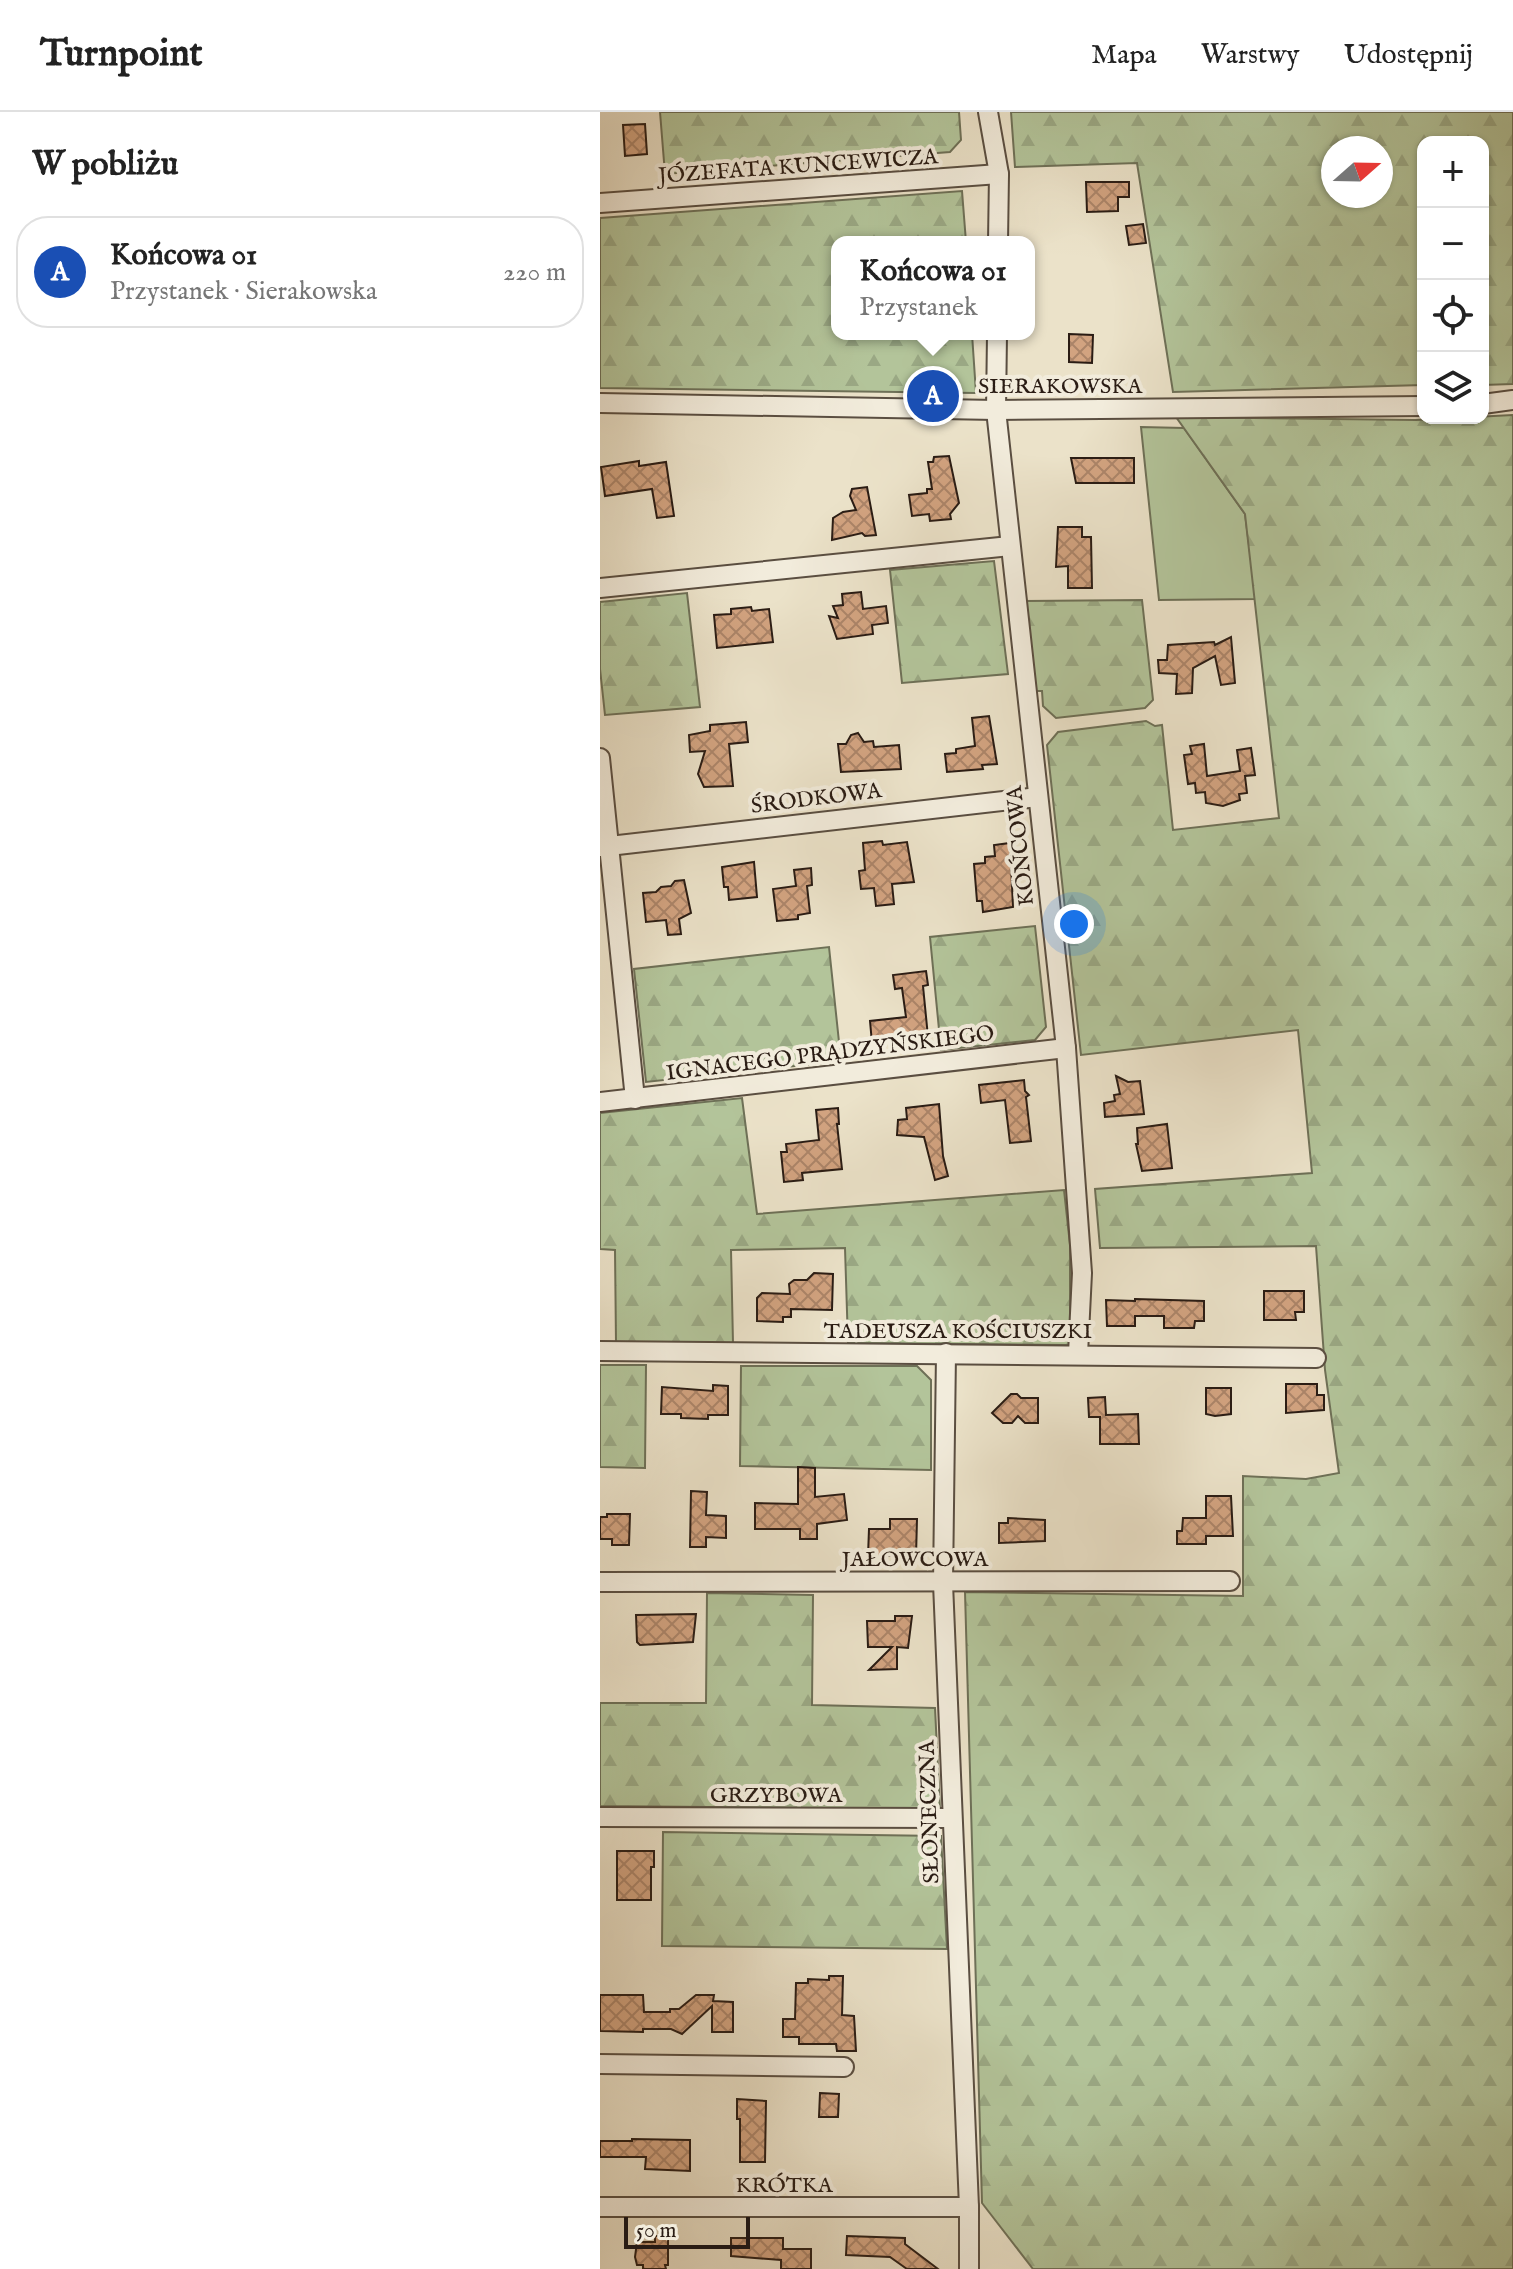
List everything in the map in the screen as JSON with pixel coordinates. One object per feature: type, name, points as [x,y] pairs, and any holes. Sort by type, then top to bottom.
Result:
[{"type":"street","points":[[988,112],[999,174],[998,236]]},
{"type":"street","name":"JÓZEFATA KUNCEWICZA","points":[[600,203],[999,174]]},
{"type":"street","name":"KOŃCOWA","points":[[997,340],[996,410],[1066,1048],[1082,1273],[1078,1354]]},
{"type":"street","points":[[1489,403],[1513,400]]},
{"type":"street","name":"SIERAKOWSKA","points":[[600,403],[996,410],[1417,406]]},
{"type":"street","points":[[600,588],[1010,546]]},
{"type":"street","points":[[600,758],[605,846],[635,1099]]},
{"type":"street","name":"ŚRODKOWA","points":[[605,846],[1038,797]]},
{"type":"street","name":"IGNACEGO PRĄDZYŃSKIEGO","points":[[600,1102],[1066,1048]]},
{"type":"street","name":"TADEUSZA KOŚCIUSZKI","points":[[600,1351],[1316,1358]]},
{"type":"street","name":"SŁONECZNA","points":[[946,1353],[943,1583],[969,2269]]},
{"type":"street","name":"JAŁOWCOWA","points":[[600,1582],[1230,1581]]},
{"type":"street","name":"GRZYBOWA","points":[[600,1817],[952,1818]]},
{"type":"street","points":[[600,2064],[844,2067]]},
{"type":"street","name":"KRÓTKA","points":[[600,2207],[969,2207]]},
{"type":"green space","points":[[660,112],[959,112],[961,140],[950,152],[665,174]]},
{"type":"green space","points":[[1011,112],[1513,112],[1513,384],[1489,385],[1489,136],[1417,136],[1417,385],[1173,392],[1137,163],[1015,167]]},
{"type":"green space","points":[[962,191],[966,236],[831,236],[831,340],[972,340],[976,393],[600,388],[600,218]]},
{"type":"green space","points":[[1513,415],[1513,2269],[1033,2269],[982,2203],[965,1592],[1243,1596],[1243,1476],[1306,1479],[1339,1473],[1325,1370],[1316,1246],[1100,1248],[1095,1189],[1312,1173],[1298,1030],[1081,1055],[1047,745],[1058,732],[1146,721],[1155,726],[1162,725],[1173,830],[1279,818],[1245,514],[1176,417],[1417,420],[1417,424],[1489,424],[1489,416]]},
{"type":"green space","points":[[1141,427],[1184,428],[1245,514],[1256,599],[1159,600]]},
{"type":"green space","points":[[994,561],[1008,674],[902,683],[890,570]]},
{"type":"green space","points":[[687,593],[700,707],[605,715],[600,669],[600,602]]},
{"type":"green space","points":[[1142,600],[1153,700],[1145,708],[1056,718],[1043,706],[1042,691],[1036,691],[1026,601]]},
{"type":"green space","points":[[1035,926],[1046,1027],[1035,1040],[941,1050],[930,937]]},
{"type":"green space","points":[[829,947],[841,1061],[646,1082],[634,969]]},
{"type":"green space","points":[[742,1098],[757,1214],[1064,1190],[1070,1245],[1070,1345],[848,1343],[845,1248],[731,1250],[733,1343],[616,1342],[615,1250],[600,1249],[600,1113]]},
{"type":"green space","points":[[600,1365],[646,1365],[645,1468],[600,1467]]},
{"type":"green space","points":[[741,1366],[917,1366],[931,1380],[931,1470],[740,1466]]},
{"type":"green space","points":[[707,1593],[813,1595],[812,1705],[935,1708],[940,1809],[600,1806],[600,1703],[706,1703]]},
{"type":"green space","points":[[663,1832],[941,1836],[947,1949],[662,1946]]},
{"type":"building","points":[[645,124],[647,154],[625,156],[623,125]]},
{"type":"building","points":[[1086,182],[1129,182],[1129,197],[1118,197],[1118,211],[1087,212]]},
{"type":"building","points":[[1143,224],[1146,243],[1129,245],[1126,226]]},
{"type":"building","points":[[1069,334],[1093,335],[1092,363],[1069,362]]},
{"type":"building","points":[[949,456],[959,503],[950,514],[951,519],[930,521],[929,514],[912,516],[909,495],[927,493],[927,489],[932,489],[928,462],[933,462],[934,457]]},
{"type":"building","points":[[1071,458],[1134,458],[1134,483],[1076,483]]},
{"type":"building","points":[[639,461],[639,466],[666,462],[674,516],[657,518],[652,489],[605,496],[601,467]]},
{"type":"building","points":[[867,487],[876,535],[865,536],[862,533],[832,540],[833,518],[856,510],[850,496],[852,489]]},
{"type":"building","points":[[1058,527],[1082,527],[1082,537],[1091,537],[1092,588],[1068,588],[1068,566],[1056,567]]},
{"type":"building","points":[[861,592],[863,609],[886,606],[888,623],[872,625],[873,634],[837,639],[829,616],[838,618],[833,606],[843,605],[842,594]]},
{"type":"building","points":[[751,607],[752,611],[769,609],[773,642],[717,648],[714,615],[731,614],[731,609]]},
{"type":"building","points":[[1231,637],[1235,683],[1221,685],[1215,656],[1193,668],[1192,693],[1176,694],[1177,674],[1159,673],[1158,660],[1167,660],[1168,645],[1214,642],[1215,645]]},
{"type":"building","points":[[989,716],[997,764],[982,765],[983,769],[947,772],[945,754],[975,746],[972,718]]},
{"type":"building","points":[[746,722],[748,742],[729,744],[733,786],[704,787],[698,774],[705,751],[690,752],[689,735],[710,731],[710,725]]},
{"type":"building","points":[[858,733],[864,742],[873,741],[874,747],[899,745],[901,769],[841,772],[838,744],[846,744],[851,735]]},
{"type":"building","points":[[1204,744],[1207,776],[1240,771],[1237,750],[1251,748],[1255,775],[1245,776],[1247,793],[1239,794],[1240,800],[1223,806],[1206,803],[1205,792],[1196,793],[1195,783],[1188,784],[1184,755],[1192,754],[1190,746]]},
{"type":"building","points":[[882,841],[883,845],[907,842],[914,882],[892,884],[894,904],[876,906],[874,888],[861,889],[859,871],[865,870],[863,843]]},
{"type":"building","points":[[1010,843],[1013,907],[983,912],[982,901],[977,901],[974,864],[985,863],[985,857],[995,856],[994,845]]},
{"type":"building","points":[[754,862],[757,897],[729,900],[722,867]]},
{"type":"building","points":[[811,868],[812,885],[807,886],[810,913],[798,915],[798,919],[777,921],[773,889],[796,886],[794,870]]},
{"type":"building","points":[[684,880],[691,913],[679,919],[681,934],[668,935],[666,920],[646,922],[643,893],[656,892],[675,881]]},
{"type":"building","points":[[926,971],[928,985],[923,986],[928,1037],[872,1043],[870,1021],[906,1017],[902,988],[895,989],[893,975]]},
{"type":"building","points":[[1116,1076],[1128,1082],[1140,1081],[1144,1114],[1105,1117],[1104,1103],[1115,1101],[1114,1095],[1120,1094]]},
{"type":"building","points":[[1024,1080],[1025,1091],[1029,1095],[1026,1097],[1031,1141],[1010,1143],[1005,1100],[981,1103],[979,1085]]},
{"type":"building","points":[[939,1104],[943,1156],[948,1176],[935,1180],[924,1137],[897,1135],[898,1120],[907,1119],[906,1108]]},
{"type":"building","points":[[838,1108],[842,1169],[802,1173],[803,1180],[784,1182],[781,1152],[787,1152],[786,1144],[819,1140],[816,1110]]},
{"type":"building","points":[[1167,1124],[1172,1168],[1142,1171],[1136,1144],[1137,1128]]},
{"type":"building","points":[[814,1273],[833,1274],[832,1310],[791,1309],[791,1317],[783,1317],[783,1322],[757,1321],[757,1298],[762,1293],[790,1294],[789,1284],[794,1280],[807,1280]]},
{"type":"building","points":[[1264,1291],[1304,1291],[1304,1312],[1295,1312],[1296,1320],[1264,1320]]},
{"type":"building","points":[[1106,1300],[1204,1301],[1204,1321],[1195,1321],[1194,1328],[1164,1328],[1164,1316],[1135,1316],[1135,1326],[1107,1326]]},
{"type":"building","points":[[1286,1384],[1317,1384],[1317,1395],[1324,1395],[1324,1410],[1286,1413]]},
{"type":"building","points":[[713,1385],[728,1386],[728,1415],[708,1415],[708,1419],[661,1414],[662,1387],[713,1391]]},
{"type":"building","points":[[1206,1388],[1231,1388],[1231,1414],[1206,1414]]},
{"type":"building","points":[[1011,1394],[1021,1398],[1038,1398],[1038,1423],[1025,1423],[1018,1416],[1012,1423],[1003,1423],[992,1413]]},
{"type":"building","points":[[1105,1397],[1106,1415],[1138,1414],[1139,1444],[1100,1444],[1100,1417],[1089,1417],[1088,1398]]},
{"type":"building","points":[[798,1467],[815,1468],[815,1497],[844,1494],[847,1520],[817,1524],[817,1539],[800,1539],[800,1529],[755,1529],[755,1503],[798,1504]]},
{"type":"building","points":[[691,1491],[707,1492],[706,1515],[726,1516],[726,1538],[706,1537],[706,1547],[690,1547]]},
{"type":"building","points":[[1206,1496],[1231,1496],[1233,1536],[1206,1536],[1206,1544],[1177,1544],[1177,1531],[1182,1531],[1183,1518],[1206,1518]]},
{"type":"building","points":[[607,1514],[630,1514],[629,1545],[612,1545],[612,1539],[600,1539],[600,1517],[607,1517]]},
{"type":"building","points":[[1008,1518],[1045,1520],[1045,1541],[999,1543],[999,1523],[1008,1523]]},
{"type":"building","points":[[890,1519],[917,1519],[916,1556],[868,1556],[869,1529],[890,1529]]},
{"type":"building","points":[[696,1614],[693,1642],[640,1645],[637,1642],[636,1615]]},
{"type":"building","points":[[895,1616],[912,1616],[908,1648],[897,1647],[897,1669],[869,1670],[892,1647],[868,1647],[867,1621],[895,1621]]},
{"type":"building","points":[[617,1851],[654,1851],[651,1900],[617,1900]]},
{"type":"building","points":[[829,1976],[843,1976],[842,2015],[854,2016],[856,2051],[837,2051],[836,2044],[799,2044],[799,2037],[783,2037],[783,2019],[795,2019],[796,1983],[808,1983],[808,1979],[829,1980]]},
{"type":"building","points":[[600,1995],[643,1995],[644,2012],[670,2012],[670,2009],[679,2009],[696,1995],[714,1995],[713,2001],[733,2002],[733,2032],[712,2032],[712,2006],[682,2034],[671,2029],[600,2031]]},
{"type":"building","points":[[820,2093],[839,2094],[838,2117],[819,2117]]},
{"type":"building","points":[[737,2099],[766,2101],[765,2162],[740,2162]]},
{"type":"building","points":[[690,2140],[690,2171],[645,2169],[646,2157],[600,2157],[600,2141]]},
{"type":"building","points":[[655,2236],[668,2236],[668,2265],[665,2265],[666,2269],[643,2269],[643,2265],[637,2265],[635,2257],[637,2242],[655,2242]]},
{"type":"building","points":[[847,2236],[905,2238],[905,2244],[938,2269],[907,2269],[890,2257],[846,2255]]},
{"type":"building","points":[[731,2238],[783,2238],[783,2249],[811,2249],[811,2269],[781,2269],[781,2260],[731,2256]]},
{"type":"place","name":"Końcowa 01","points":[[933,396]]}]
